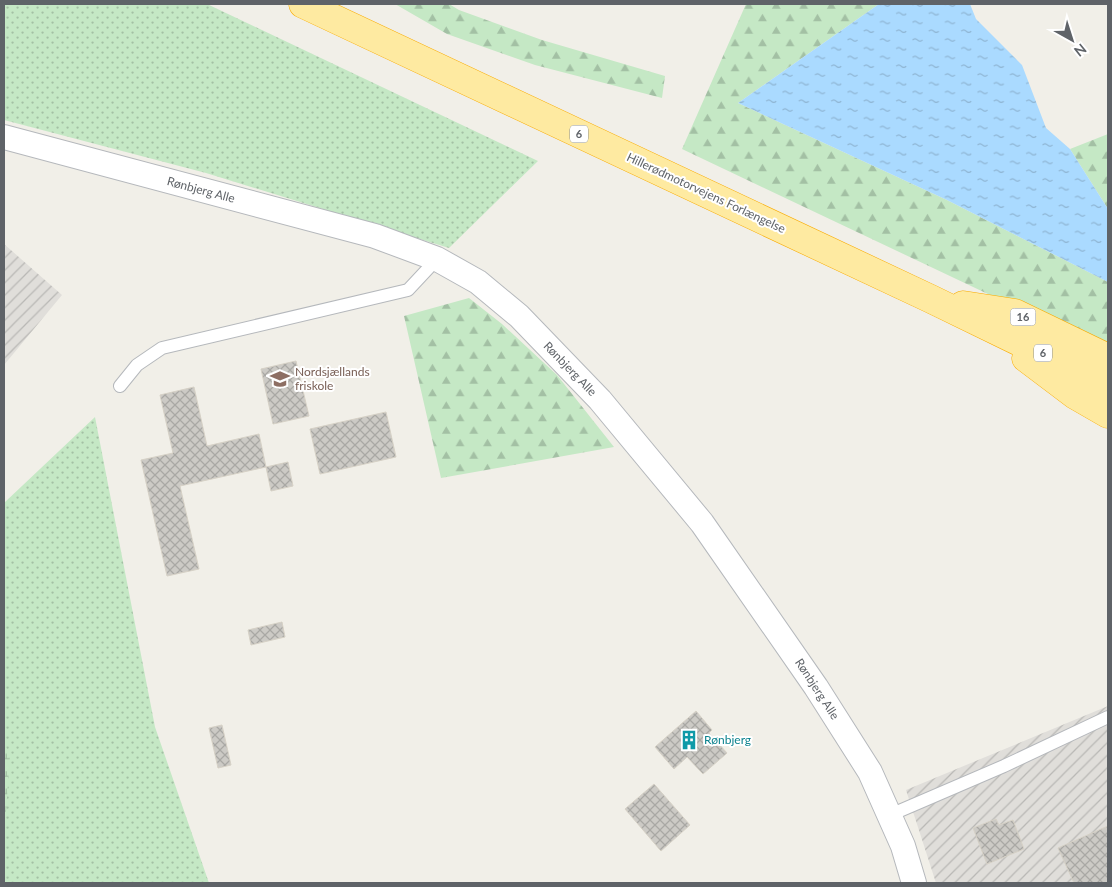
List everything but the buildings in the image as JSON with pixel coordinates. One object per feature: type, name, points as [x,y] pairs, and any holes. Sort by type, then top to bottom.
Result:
[{"type":"highway","name":"Hillerødmotorvejens Forlængelse","points":[[303,4],[931,299],[1108,385]]},
{"type":"highway","name":"16","points":[[931,299],[1015,313],[1108,358]]},
{"type":"highway","name":"16","points":[[977,321],[1074,395],[1108,414]]},
{"type":"street","name":"Rønbjerg Alle","points":[[4,137],[375,236],[436,259],[478,282],[519,316],[600,400],[702,523],[816,686],[870,772],[903,846],[914,883]]},
{"type":"lane","points":[[120,386],[137,366],[162,348],[408,290],[436,259]]},
{"type":"lane","points":[[890,815],[1004,766],[1108,717]]},
{"type":"shaded area","points":[[4,244],[62,295],[4,365]]},
{"type":"shaded area","points":[[1108,706],[1108,883],[936,883],[906,790]]},
{"type":"green space","points":[[4,4],[207,4],[538,161],[449,248],[206,173],[4,120]]},
{"type":"green space","points":[[395,4],[449,4],[459,10],[542,40],[665,76],[662,98],[535,65],[447,34]]},
{"type":"green space","points":[[746,4],[879,4],[738,103],[947,200],[1108,282],[1108,351],[682,149]]},
{"type":"green space","points":[[1108,134],[1108,209],[1070,149]]},
{"type":"green space","points":[[469,298],[502,324],[557,375],[614,447],[441,478],[404,316]]},
{"type":"green space","points":[[95,417],[155,727],[209,883],[4,883],[4,503]]},
{"type":"green space","points":[[4,743],[10,755],[6,811],[4,814]]},
{"type":"water","points":[[879,4],[970,4],[976,19],[1022,65],[1046,128],[1070,149],[1108,209],[1108,282],[947,200],[738,103]]},
{"type":"place","name":"Nordsjællands friskole","points":[[280,379]]},
{"type":"place","name":"Rønbjerg","points":[[689,740]]}]
